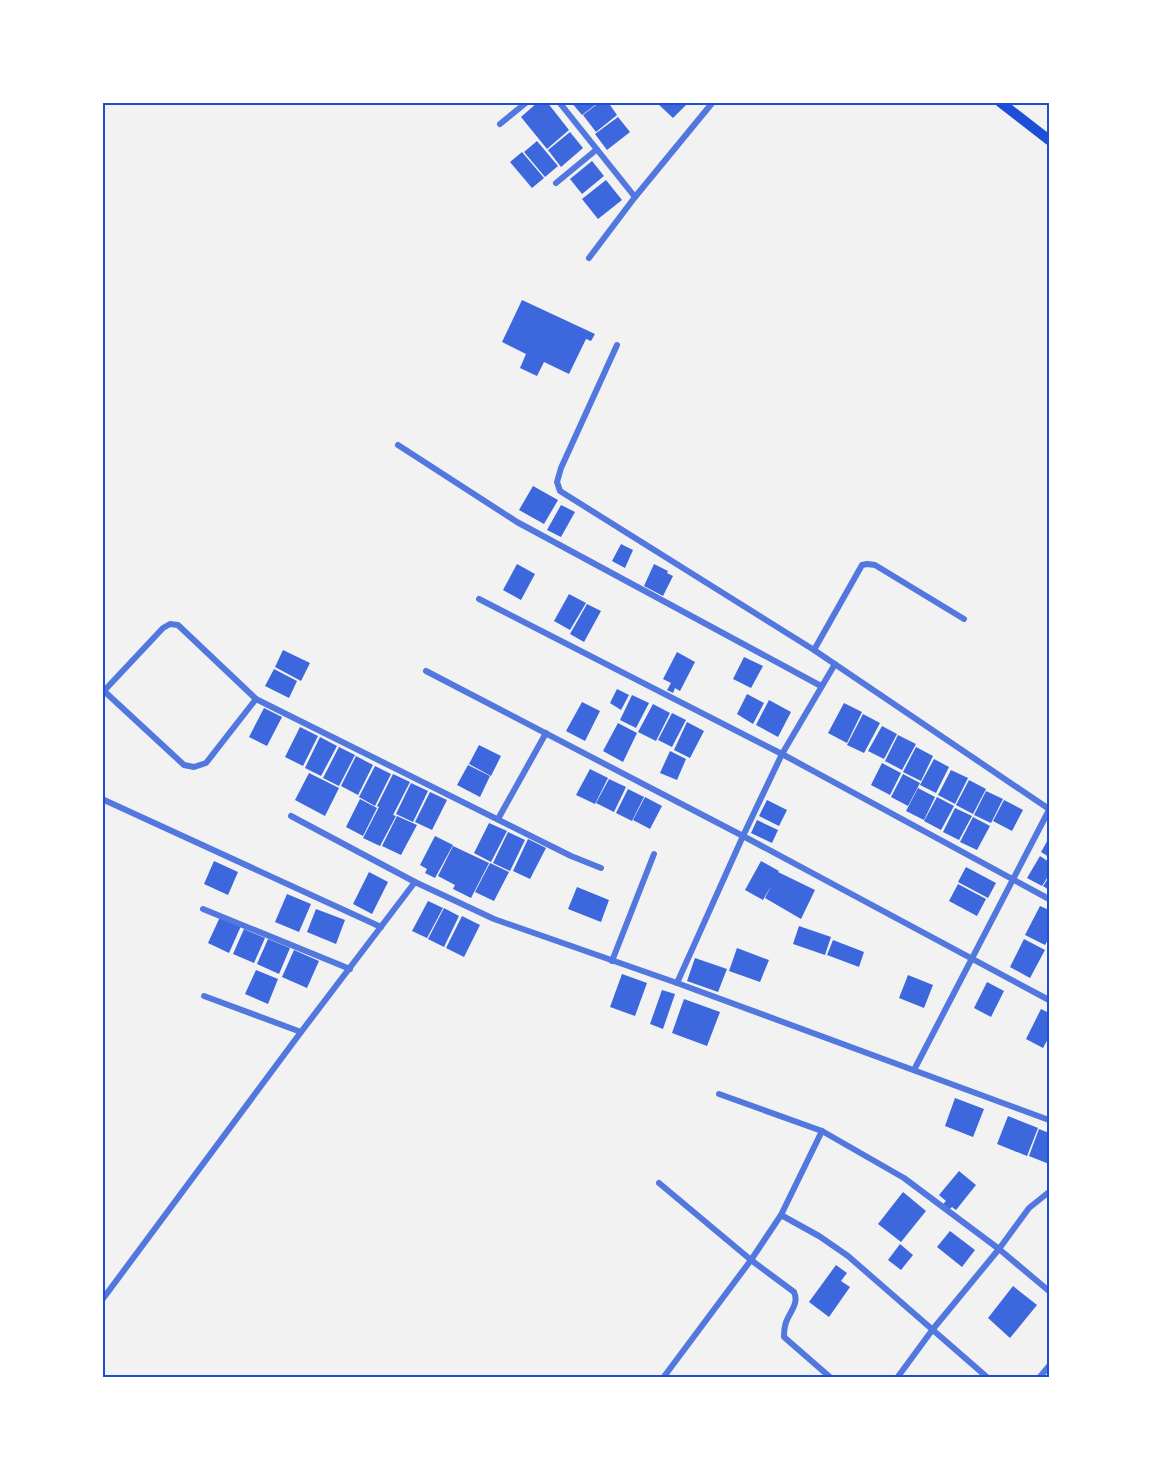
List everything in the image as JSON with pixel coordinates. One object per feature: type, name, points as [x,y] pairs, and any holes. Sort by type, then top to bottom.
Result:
[{"type":"main road","points":[[1000,102],[1049,140]]},
{"type":"street","points":[[501,124],[527,102]]},
{"type":"street","points":[[559,102],[635,197]]},
{"type":"street","points":[[589,258],[635,197],[713,102]]},
{"type":"street","points":[[556,183],[596,150]]},
{"type":"street","points":[[617,345],[561,468],[557,483],[560,491],[814,650],[1049,810],[914,1070]]},
{"type":"street","points":[[398,445],[517,522],[821,686]]},
{"type":"street","points":[[814,650],[862,565],[875,566],[964,619]]},
{"type":"street","points":[[479,599],[782,754],[1049,899]]},
{"type":"street","points":[[256,699],[206,763],[194,767],[184,765],[103,692],[163,628],[170,624],[178,625],[256,699],[571,856],[601,868]]},
{"type":"street","points":[[677,984],[782,754],[835,664]]},
{"type":"street","points":[[426,671],[743,836],[1049,1000]]},
{"type":"street","points":[[498,819],[546,733]]},
{"type":"street","points":[[102,799],[381,927]]},
{"type":"street","points":[[291,816],[415,882],[494,919],[1049,1120]]},
{"type":"street","points":[[612,961],[654,854]]},
{"type":"street","points":[[102,1300],[415,882]]},
{"type":"street","points":[[203,909],[350,969]]},
{"type":"street","points":[[204,996],[301,1032]]},
{"type":"street","points":[[719,1094],[822,1131],[904,1178],[999,1249],[1049,1292]]},
{"type":"street","points":[[663,1378],[751,1260],[781,1215],[822,1131]]},
{"type":"street","points":[[659,1183],[751,1260],[794,1292],[795,1305],[785,1325],[784,1337],[831,1378]]},
{"type":"street","points":[[897,1378],[1029,1208],[1049,1192]]},
{"type":"street","points":[[781,1215],[819,1236],[848,1256],[987,1378]]},
{"type":"street","points":[[1039,1378],[1049,1366]]},
{"type":"building","points":[[538,102],[547,102],[569,130],[547,149],[521,117]]},
{"type":"building","points":[[571,102],[599,102],[582,115]]},
{"type":"building","points":[[600,102],[608,102],[617,115],[596,132],[583,115]]},
{"type":"building","points":[[656,102],[689,102],[673,118]]},
{"type":"building","points":[[618,117],[630,132],[607,150],[595,134]]},
{"type":"building","points":[[570,132],[583,148],[561,167],[548,150]]},
{"type":"building","points":[[537,141],[558,166],[545,177],[524,152]]},
{"type":"building","points":[[522,152],[544,178],[532,188],[510,162]]},
{"type":"building","points":[[592,161],[604,176],[582,194],[570,179]]},
{"type":"building","points":[[606,180],[622,200],[598,219],[582,199]]},
{"type":"building","points":[[522,300],[595,334],[591,341],[586,339],[569,374],[544,362],[537,376],[520,368],[526,354],[502,342]]},
{"type":"building","points":[[533,486],[558,500],[544,524],[519,510]]},
{"type":"building","points":[[561,505],[575,512],[561,537],[547,530]]},
{"type":"building","points":[[621,544],[633,550],[625,568],[612,561]]},
{"type":"building","points":[[517,564],[535,574],[521,600],[503,590]]},
{"type":"building","points":[[654,564],[673,576],[663,596],[644,586]]},
{"type":"building","points":[[569,594],[586,603],[570,630],[554,621]]},
{"type":"building","points":[[587,604],[601,611],[584,642],[570,634]]},
{"type":"building","points":[[283,650],[310,663],[301,681],[275,667]]},
{"type":"building","points":[[677,652],[695,662],[680,691],[675,688],[673,693],[667,690],[671,683],[663,679]]},
{"type":"building","points":[[744,657],[763,666],[751,688],[733,679]]},
{"type":"building","points":[[274,669],[297,681],[289,698],[265,686]]},
{"type":"building","points":[[617,689],[629,695],[621,710],[610,703]]},
{"type":"building","points":[[747,694],[764,703],[753,724],[737,714]]},
{"type":"building","points":[[632,695],[649,703],[636,728],[620,720]]},
{"type":"building","points":[[769,700],[791,712],[778,737],[756,725]]},
{"type":"building","points":[[582,702],[600,711],[585,741],[566,731]]},
{"type":"building","points":[[844,703],[862,712],[847,743],[828,733]]},
{"type":"building","points":[[653,704],[670,713],[656,741],[638,732]]},
{"type":"building","points":[[264,708],[282,717],[267,746],[249,737]]},
{"type":"building","points":[[672,713],[686,720],[672,747],[658,740]]},
{"type":"building","points":[[863,714],[880,723],[864,753],[847,745]]},
{"type":"building","points":[[687,722],[704,731],[690,758],[674,750]]},
{"type":"building","points":[[618,723],[637,733],[623,762],[603,751]]},
{"type":"building","points":[[882,726],[897,734],[884,759],[868,751]]},
{"type":"building","points":[[300,727],[318,736],[303,766],[285,757]]},
{"type":"building","points":[[898,735],[916,744],[902,770],[885,761]]},
{"type":"building","points":[[320,737],[337,746],[321,776],[305,768]]},
{"type":"building","points":[[479,745],[501,756],[491,776],[469,764]]},
{"type":"building","points":[[339,747],[355,755],[339,786],[323,778]]},
{"type":"building","points":[[916,747],[933,756],[921,781],[903,772]]},
{"type":"building","points":[[670,751],[686,759],[677,780],[660,773]]},
{"type":"building","points":[[356,756],[373,765],[358,795],[341,786]]},
{"type":"building","points":[[934,759],[949,767],[936,793],[920,785]]},
{"type":"building","points":[[882,763],[901,773],[890,795],[871,785]]},
{"type":"building","points":[[468,765],[490,776],[480,797],[457,785]]},
{"type":"building","points":[[375,766],[391,774],[375,806],[359,797]]},
{"type":"building","points":[[590,769],[608,778],[595,804],[576,795]]},
{"type":"building","points":[[951,770],[968,778],[955,804],[938,795]]},
{"type":"building","points":[[309,773],[339,788],[325,816],[295,800]]},
{"type":"building","points":[[393,774],[410,782],[380,846],[363,838]]},
{"type":"building","points":[[903,774],[920,783],[908,806],[891,797]]},
{"type":"building","points":[[609,779],[626,787],[614,812],[596,803]]},
{"type":"building","points":[[969,780],[986,789],[973,814],[956,805]]},
{"type":"building","points":[[411,783],[428,791],[413,822],[396,814]]},
{"type":"building","points":[[918,788],[935,797],[924,820],[906,811]]},
{"type":"building","points":[[628,789],[644,797],[632,821],[616,813]]},
{"type":"building","points":[[986,791],[1003,799],[991,823],[974,815]]},
{"type":"building","points":[[430,792],[447,800],[432,830],[415,822]]},
{"type":"building","points":[[645,797],[662,806],[650,829],[633,820]]},
{"type":"building","points":[[937,797],[954,806],[941,830],[924,821]]},
{"type":"building","points":[[360,799],[377,808],[363,836],[346,827]]},
{"type":"building","points":[[767,800],[787,810],[779,826],[759,816]]},
{"type":"building","points":[[1004,800],[1023,810],[1012,831],[993,821]]},
{"type":"building","points":[[955,808],[972,816],[959,840],[943,832]]},
{"type":"building","points":[[397,816],[417,825],[401,855],[382,846]]},
{"type":"building","points":[[973,817],[990,826],[977,850],[960,842]]},
{"type":"building","points":[[757,820],[778,830],[772,843],[751,833]]},
{"type":"building","points":[[489,823],[507,831],[491,862],[474,853]]},
{"type":"building","points":[[508,832],[525,840],[510,871],[493,863]]},
{"type":"building","points":[[435,836],[453,845],[435,878],[425,873],[427,869],[420,865]]},
{"type":"building","points":[[1049,838],[1049,857],[1041,852]]},
{"type":"building","points":[[528,839],[546,848],[530,879],[513,871]]},
{"type":"building","points":[[453,846],[489,863],[471,898],[453,889],[455,885],[438,876]]},
{"type":"building","points":[[1040,856],[1049,862],[1049,875],[1042,886],[1027,878]]},
{"type":"building","points":[[214,861],[238,872],[228,895],[204,884]]},
{"type":"building","points":[[761,861],[815,890],[801,919],[765,898],[771,886],[763,900],[745,890]]},
{"type":"building","points":[[490,863],[509,872],[494,901],[475,892]]},
{"type":"building","points":[[966,867],[996,883],[988,898],[958,882]]},
{"type":"building","points":[[369,872],[388,882],[372,914],[353,904]]},
{"type":"building","points":[[1049,877],[1049,890],[1043,886]]},
{"type":"building","points":[[958,884],[986,899],[977,916],[949,901]]},
{"type":"building","points":[[577,887],[609,900],[601,922],[568,909]]},
{"type":"building","points":[[287,894],[311,904],[299,932],[275,922]]},
{"type":"building","points":[[428,901],[443,908],[427,938],[412,931]]},
{"type":"building","points":[[1040,906],[1049,910],[1049,938],[1045,945],[1025,935]]},
{"type":"building","points":[[444,908],[459,916],[444,947],[428,939]]},
{"type":"building","points":[[316,909],[345,920],[336,944],[307,932]]},
{"type":"building","points":[[462,916],[480,925],[464,957],[446,948]]},
{"type":"building","points":[[220,917],[241,926],[229,953],[208,943]]},
{"type":"building","points":[[799,926],[831,937],[825,955],[793,944]]},
{"type":"building","points":[[244,929],[265,938],[254,963],[233,954]]},
{"type":"building","points":[[268,939],[290,948],[279,974],[257,964]]},
{"type":"building","points":[[1024,939],[1045,950],[1030,978],[1010,967]]},
{"type":"building","points":[[833,940],[864,952],[859,967],[827,955]]},
{"type":"building","points":[[737,948],[769,960],[760,982],[729,971]]},
{"type":"building","points":[[294,950],[319,961],[307,988],[282,977]]},
{"type":"building","points":[[695,958],[727,969],[718,992],[687,981]]},
{"type":"building","points":[[256,970],[278,979],[268,1004],[245,994]]},
{"type":"building","points":[[622,974],[647,983],[635,1016],[610,1007]]},
{"type":"building","points":[[908,975],[933,985],[924,1008],[899,998]]},
{"type":"building","points":[[987,982],[1004,991],[991,1017],[974,1008]]},
{"type":"building","points":[[662,990],[675,994],[663,1029],[650,1024]]},
{"type":"building","points":[[684,999],[720,1012],[707,1046],[672,1033]]},
{"type":"building","points":[[1041,1009],[1049,1013],[1049,1037],[1043,1048],[1026,1039]]},
{"type":"building","points":[[955,1098],[984,1109],[973,1137],[945,1126]]},
{"type":"building","points":[[1008,1116],[1038,1128],[1027,1156],[997,1144]]},
{"type":"building","points":[[1039,1129],[1049,1133],[1049,1164],[1029,1156]]},
{"type":"building","points":[[959,1171],[976,1185],[956,1210],[943,1204],[946,1201],[939,1195]]},
{"type":"building","points":[[903,1192],[926,1211],[901,1242],[878,1224]]},
{"type":"building","points":[[950,1231],[975,1250],[962,1267],[937,1247]]},
{"type":"building","points":[[900,1244],[913,1255],[901,1270],[888,1260]]},
{"type":"building","points":[[836,1265],[847,1273],[841,1281],[850,1287],[829,1317],[809,1302]]},
{"type":"building","points":[[1013,1286],[1037,1305],[1010,1338],[988,1318]]}]
